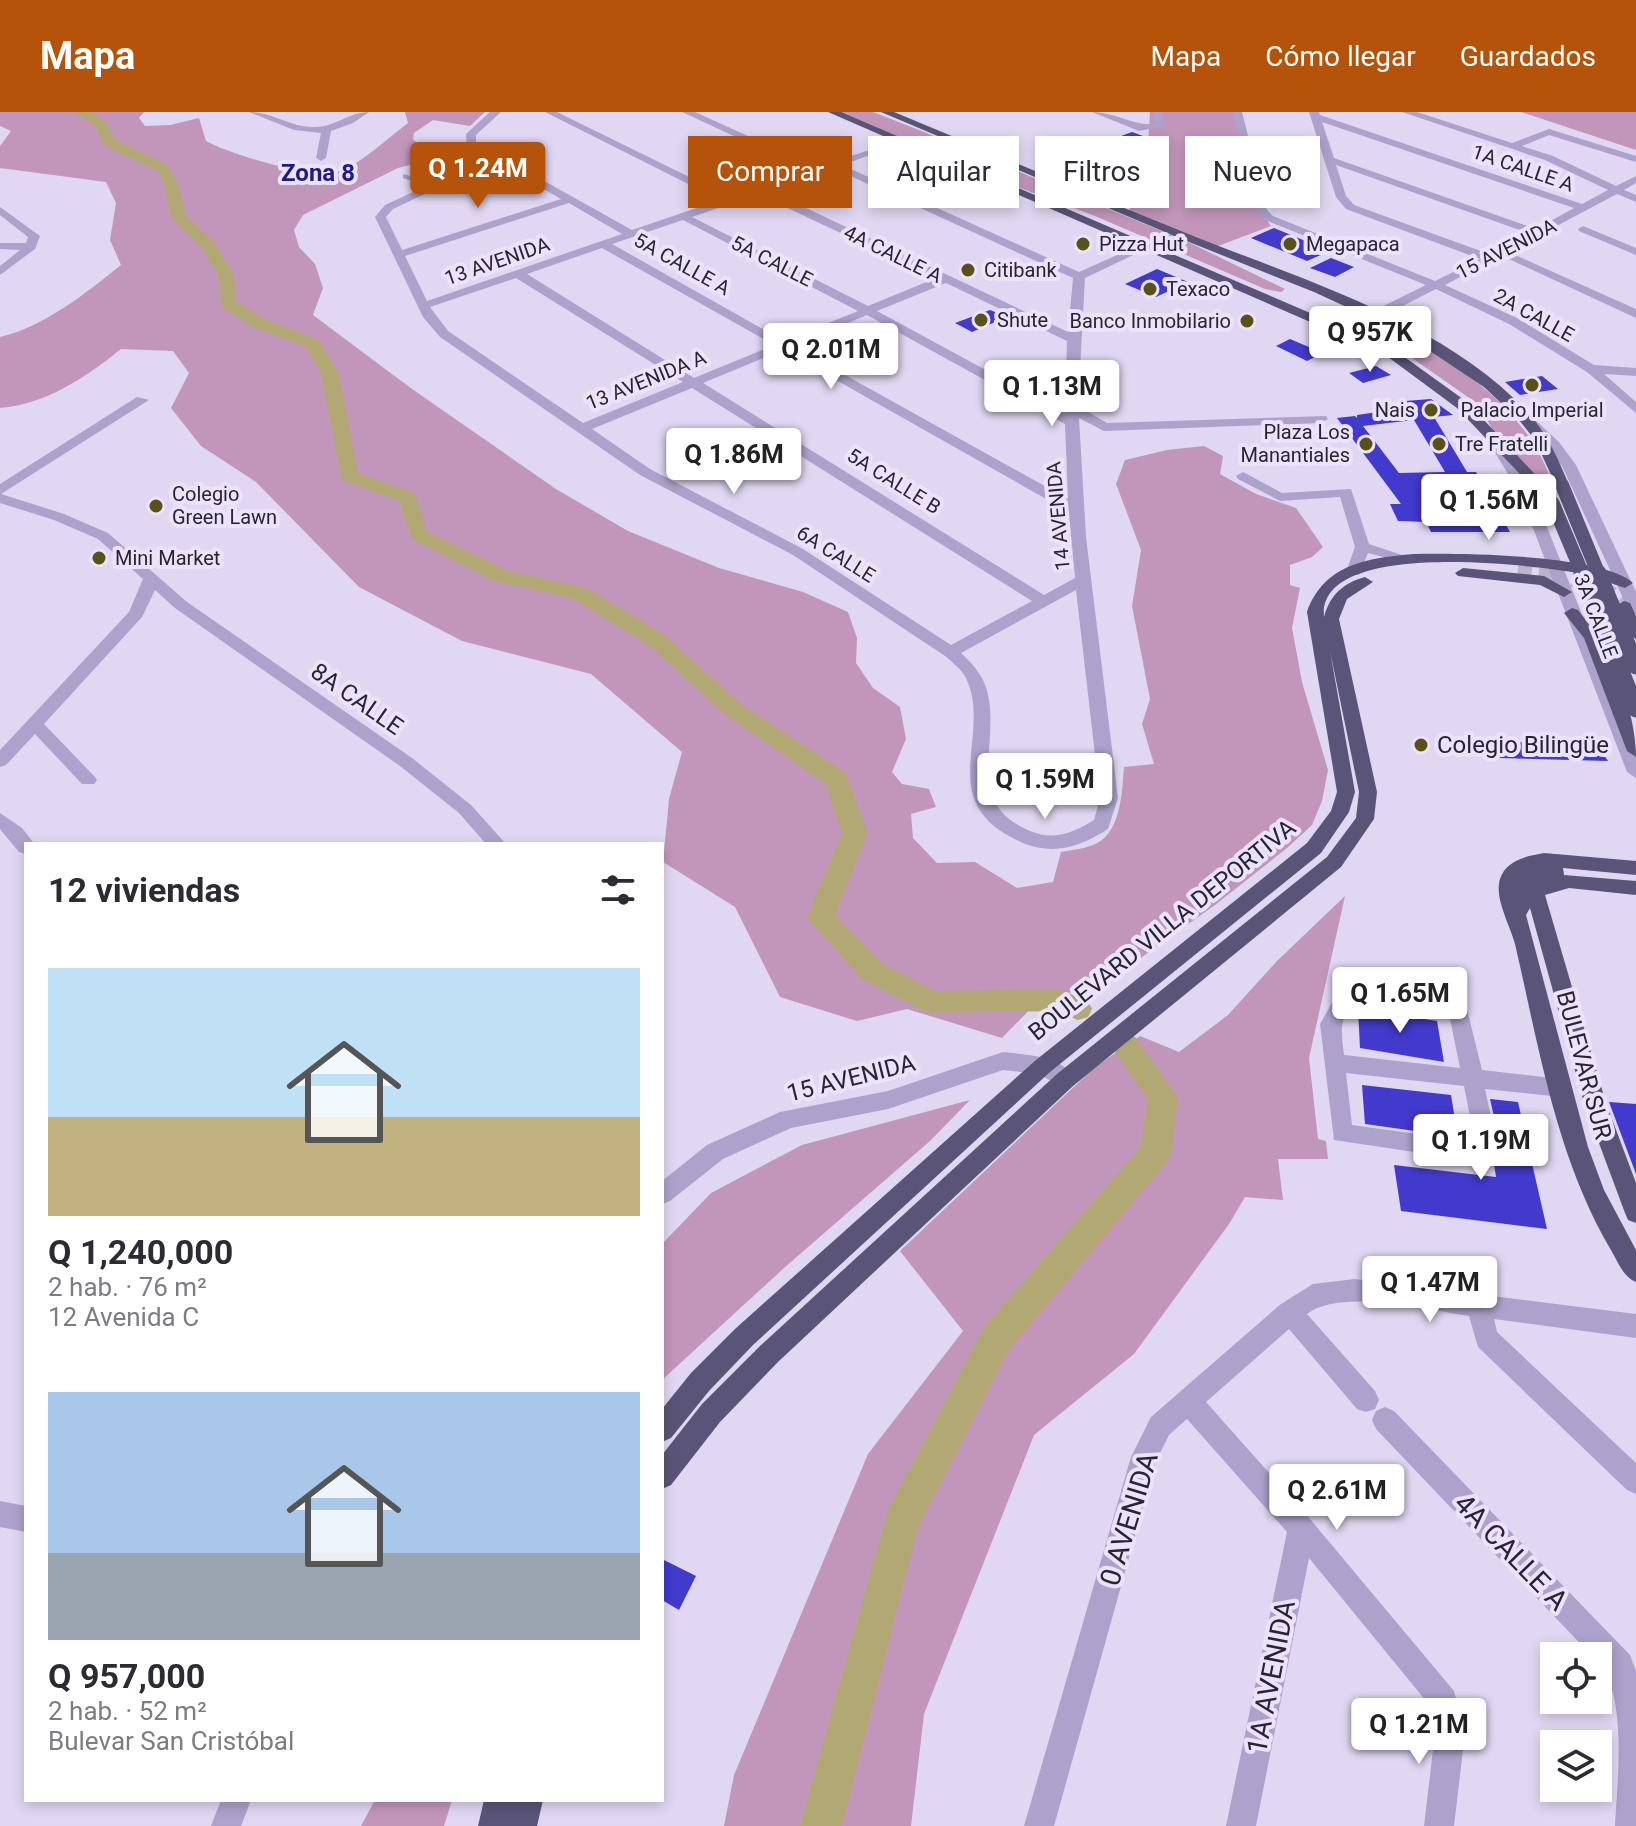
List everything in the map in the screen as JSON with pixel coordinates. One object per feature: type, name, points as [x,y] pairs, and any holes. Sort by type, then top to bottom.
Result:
[{"type":"main road","points":[[833,112],[889,136]]},
{"type":"main road","points":[[886,112],[1375,315],[1459,364],[1526,418],[1545,447],[1636,666]]},
{"type":"main road","points":[[1019,192],[1179,259],[1276,295],[1294,295],[1295,287],[1288,283],[1194,240]]},
{"type":"main road","points":[[1179,259],[1388,351]]},
{"type":"main road","points":[[1424,341],[1340,305],[1320,307],[1323,315],[1388,351],[1449,394],[1540,487],[1553,504],[1636,709]]},
{"type":"main road","points":[[1400,560],[1518,569]]},
{"type":"main road","name":"BOULEVARD VILLA DEPORTIVA","points":[[664,1473],[711,1413],[769,1354],[1065,1080],[1334,862],[1365,819],[1368,792],[1364,768],[1315,612],[1328,586],[1354,572],[1400,560],[1555,565],[1607,574],[1625,583]]},
{"type":"main road","name":"BOULEVARD VILLA DEPORTIVA","points":[[664,1427],[700,1382],[744,1337],[1043,1066],[1314,848],[1340,812],[1346,792],[1332,668],[1331,627],[1335,602],[1346,590],[1378,577],[1404,572],[1439,571],[1537,580],[1564,592]]},
{"type":"main road","points":[[1630,607],[1636,634]]},
{"type":"main road","points":[[1572,613],[1592,637],[1636,751]]},
{"type":"main road","name":"BULEVAR SUR","points":[[1636,868],[1544,860],[1517,866],[1509,876],[1507,886],[1509,900],[1529,917],[1636,1213]]},
{"type":"main road","points":[[1529,917],[1523,884],[1538,873],[1636,878]]},
{"type":"main road","points":[[1529,917],[1535,892],[1544,885],[1561,882],[1636,888]]},
{"type":"main road","name":"BULEVAR SUR","points":[[1529,917],[1561,1088],[1594,1197],[1617,1244],[1636,1271]]},
{"type":"main road","points":[[493,1826],[499,1802]]},
{"type":"main road","points":[[522,1826],[528,1802]]},
{"type":"street","points":[[254,112],[307,131],[329,131],[343,127],[364,112]]},
{"type":"street","name":"5A CALLE A","points":[[496,112],[471,134],[471,144],[629,233]]},
{"type":"street","name":"5A CALLE","points":[[550,112],[688,180]]},
{"type":"street","points":[[687,112],[740,136]]},
{"type":"street","points":[[1097,112],[1139,128],[1160,126],[1157,112]]},
{"type":"street","name":"2A CALLE","points":[[1237,112],[1262,211],[1269,218],[1436,285],[1513,321],[1591,369],[1636,409]]},
{"type":"street","points":[[1407,112],[1561,164],[1636,199]]},
{"type":"street","points":[[1315,114],[1341,197],[1350,207],[1488,258]]},
{"type":"street","name":"1A CALLE A","points":[[1315,114],[1581,207]]},
{"type":"street","points":[[567,120],[579,116]]},
{"type":"street","points":[[321,158],[329,131]]},
{"type":"street","points":[[1513,146],[1549,132],[1636,159]]},
{"type":"street","points":[[407,176],[434,185],[492,158]]},
{"type":"street","points":[[1331,160],[1538,233]]},
{"type":"street","points":[[852,173],[1079,276],[1146,246]]},
{"type":"street","name":"15 AVENIDA","points":[[1375,315],[1538,233],[1636,179]]},
{"type":"street","name":"6A CALLE","points":[[434,185],[389,207],[380,217],[429,317],[444,334],[645,472],[798,552],[951,652],[973,674],[981,701],[978,766],[983,800],[1006,828],[1039,842],[1074,841],[1102,824],[1109,798],[1084,579]]},
{"type":"street","points":[[399,254],[568,200]]},
{"type":"street","name":"13 AVENIDA","points":[[423,306],[706,208]]},
{"type":"street","name":"4A CALLE A","points":[[797,208],[1071,338]]},
{"type":"street","points":[[0,210],[34,236],[31,247],[0,272]]},
{"type":"street","name":"5A CALLE","points":[[683,216],[1070,415],[1104,427],[1321,419]]},
{"type":"street","name":"1A CALLE A","points":[[1583,229],[1636,252]]},
{"type":"street","name":"5A CALLE A","points":[[603,244],[1075,509]]},
{"type":"street","points":[[0,246],[31,247]]},
{"type":"street","points":[[1513,257],[1636,314]]},
{"type":"street","name":"5A CALLE B","points":[[517,273],[1043,601]]},
{"type":"street","name":"14 AVENIDA","points":[[951,652],[1084,579],[1075,509],[1070,415],[1071,338],[1079,276]]},
{"type":"street","name":"13 AVENIDA A","points":[[583,428],[945,279]]},
{"type":"street","points":[[1591,369],[1636,372]]},
{"type":"street","points":[[0,490],[142,400]]},
{"type":"street","name":"3A CALLE","points":[[1526,418],[1554,445],[1569,465],[1625,583],[1630,607]]},
{"type":"street","name":"3A CALLE","points":[[1490,435],[1526,492],[1636,771]]},
{"type":"street","points":[[1243,476],[1280,497],[1346,492],[1362,547],[1354,572]]},
{"type":"street","name":"8A CALLE","points":[[0,498],[59,517],[103,536],[181,605],[406,762],[465,809],[495,842]]},
{"type":"street","points":[[1548,545],[1575,548],[1605,538]]},
{"type":"street","points":[[1362,547],[1400,560]]},
{"type":"street","points":[[1616,563],[1636,565]]},
{"type":"street","points":[[3,754],[35,724],[136,614],[146,596],[151,577]]},
{"type":"street","points":[[136,614],[163,604],[181,605]]},
{"type":"street","points":[[35,724],[88,780]]},
{"type":"street","points":[[0,819],[24,844]]},
{"type":"street","points":[[1355,996],[1458,1007],[1473,1079],[1488,1153],[1342,1133],[1330,1024],[1344,1000],[1355,996]]},
{"type":"street","name":"15 AVENIDA","points":[[664,1192],[715,1152],[788,1119],[888,1100],[1003,1061],[1043,1066],[1065,1080]]},
{"type":"street","points":[[1334,1063],[1561,1088]]},
{"type":"street","name":"0 AVENIDA","points":[[1039,1826],[1144,1457],[1160,1426],[1313,1295],[1355,1290],[1478,1305]]},
{"type":"street","points":[[1636,1326],[1478,1305],[1487,1339],[1636,1481]]},
{"type":"street","points":[[1290,1312],[1366,1400]]},
{"type":"street","points":[[1187,1400],[1301,1528],[1444,1701],[1450,1733],[1439,1826]]},
{"type":"street","name":"4A CALLE A","points":[[1385,1420],[1620,1665],[1630,1687],[1634,1712],[1630,1826]]},
{"type":"street","points":[[0,1514],[24,1519]]},
{"type":"street","name":"1A AVENIDA","points":[[1241,1826],[1301,1528]]},
{"type":"street","points":[[226,1826],[235,1802]]},
{"type":"shaded area","points":[[0,112],[144,112],[139,118],[145,126],[170,125],[199,118],[206,141],[217,146],[271,164],[325,173],[346,169],[374,150],[408,123],[405,112],[485,112],[470,126],[433,120],[414,133],[413,139],[433,159],[398,168],[303,215],[294,230],[299,247],[315,264],[323,288],[313,315],[412,389],[556,489],[628,531],[719,568],[803,592],[848,612],[857,638],[856,663],[873,688],[900,707],[906,739],[892,772],[902,784],[929,789],[936,807],[911,814],[913,838],[937,863],[975,862],[1017,888],[1053,882],[1061,852],[1102,840],[1115,823],[1124,767],[1154,764],[1142,724],[1150,699],[1132,606],[1141,550],[1116,484],[1125,460],[1167,450],[1204,446],[1223,456],[1220,474],[1256,494],[1296,508],[1323,547],[1312,557],[1290,565],[1290,585],[1300,588],[1292,628],[1302,682],[1328,770],[1322,801],[1312,825],[1215,905],[1097,989],[1043,996],[1002,1038],[907,1009],[857,1021],[780,997],[735,907],[664,863],[669,799],[682,752],[591,674],[462,641],[359,587],[256,482],[201,446],[171,408],[189,373],[173,351],[121,349],[65,388],[34,401],[0,408],[0,337],[48,317],[121,265],[110,240],[116,203],[106,182],[0,168],[0,146],[11,131],[0,126]]},
{"type":"shaded area","points":[[837,112],[873,112],[933,136],[893,136]]},
{"type":"shaded area","points":[[1150,112],[1238,112],[1243,136],[1185,136],[1185,208],[1260,208],[1271,226],[1213,248],[1128,213],[1130,208],[1169,208],[1169,136],[1148,136]]},
{"type":"shaded area","points":[[1521,112],[1636,112],[1636,150]]},
{"type":"shaded area","points":[[1019,172],[1035,178],[1035,194],[1019,188]]},
{"type":"shaded area","points":[[1074,208],[1106,208],[1188,242],[1285,289],[1281,292],[1265,289]]},
{"type":"shaded area","points":[[1329,308],[1384,326],[1413,340],[1466,374],[1512,415],[1529,437],[1556,492],[1552,492],[1495,434],[1478,404],[1399,349],[1334,319]]},
{"type":"shaded area","points":[[1345,896],[1309,1058],[1318,1139],[1326,1141],[1328,1159],[1278,1159],[1283,1200],[1245,1197],[1229,1224],[1134,1354],[1034,1435],[924,1714],[911,1826],[724,1826],[734,1775],[868,1454],[963,1331],[900,1251],[1095,1067],[1140,1036],[1179,1052],[1228,1015],[1277,961]]},
{"type":"shaded area","points":[[970,1100],[930,1141],[664,1378],[664,1242],[711,1193],[802,1145]]},
{"type":"shaded area","points":[[374,1802],[451,1802],[444,1826],[361,1826]]},
{"type":"building","points":[[1132,132],[1143,136],[1121,136]]},
{"type":"building","name":"Megapaca","points":[[1274,228],[1330,251],[1307,261],[1251,238]]},
{"type":"building","points":[[1331,258],[1354,267],[1335,277],[1310,268]]},
{"type":"building","points":[[1157,269],[1188,282],[1156,297],[1125,284]]},
{"type":"building","name":"Shute","points":[[990,310],[1007,317],[972,332],[955,323]]},
{"type":"building","points":[[1290,339],[1323,353],[1307,361],[1276,346]]},
{"type":"building","points":[[1376,366],[1391,375],[1363,383],[1349,373]]},
{"type":"building","name":"Palacio Imperial","points":[[1542,376],[1558,389],[1520,395],[1505,382]]},
{"type":"building","points":[[1431,399],[1453,415],[1434,417],[1467,472],[1476,472],[1510,532],[1431,532],[1426,522],[1398,521],[1390,504],[1401,504],[1337,418],[1357,418],[1357,415],[1412,407],[1405,401]],"holes":[[[1414,420],[1445,472],[1399,473],[1363,426]]]},
{"type":"building","points":[[1595,741],[1608,761],[1500,758],[1492,743]]},
{"type":"building","points":[[1358,1009],[1437,1021],[1444,1062],[1360,1048]]},
{"type":"building","points":[[1362,1085],[1451,1095],[1458,1137],[1365,1124]]},
{"type":"building","points":[[1490,1099],[1518,1102],[1547,1229],[1401,1211],[1394,1165],[1496,1177],[1494,1164],[1499,1161],[1502,1152]]},
{"type":"building","points":[[1609,1102],[1636,1104],[1636,1174]]},
{"type":"building","points":[[664,1560],[696,1576],[679,1610],[664,1601]]},
{"type":"waterway","points":[[82,112],[101,124],[109,142],[163,168],[171,183],[179,217],[208,245],[226,275],[228,303],[257,322],[313,344],[330,373],[349,476],[408,497],[419,535],[502,576],[579,593],[658,641],[734,710],[837,779],[855,833],[821,917],[873,972],[932,1002],[1058,1000],[1078,1009]]},
{"type":"waterway","points":[[821,1826],[901,1523],[997,1338],[1156,1152],[1163,1097],[1125,1045]]},
{"type":"tunnel","points":[[1518,569],[1550,574]]},
{"type":"tunnel","points":[[1550,574],[1559,575]]},
{"type":"tunnel","points":[[1550,574],[1599,587],[1624,606]]},
{"type":"place","name":"Pizza Hut","points":[[1083,244]]},
{"type":"place","name":"Megapaca","points":[[1290,244]]},
{"type":"place","name":"Citibank","points":[[968,270]]},
{"type":"place","name":"Texaco","points":[[1150,289]]},
{"type":"place","name":"Shute","points":[[981,320]]},
{"type":"place","name":"Banco Inmobilario","points":[[1247,321]]},
{"type":"place","name":"Palacio Imperial","points":[[1532,385]]},
{"type":"place","name":"Nais","points":[[1431,410]]},
{"type":"place","name":"Plaza Los Manantiales","points":[[1366,444]]},
{"type":"place","name":"Tre Fratelli","points":[[1439,444]]},
{"type":"place","name":"Colegio Green Lawn","points":[[156,506]]},
{"type":"place","name":"Mini Market","points":[[99,558]]},
{"type":"place","name":"Colegio Bilingüe","points":[[1421,745]]},
{"type":"district","name":"Zona 8","points":[[318,173]]}]
